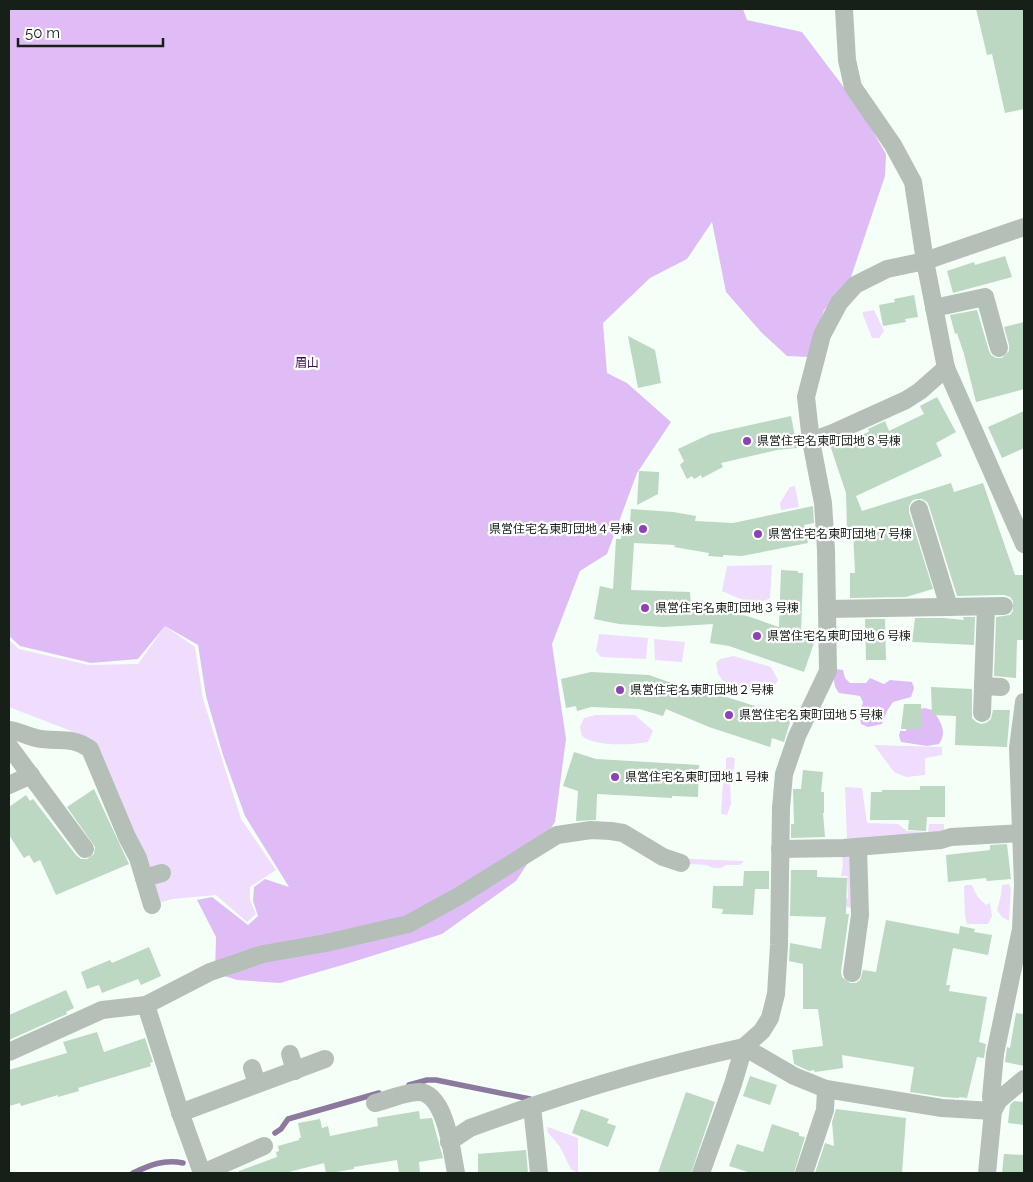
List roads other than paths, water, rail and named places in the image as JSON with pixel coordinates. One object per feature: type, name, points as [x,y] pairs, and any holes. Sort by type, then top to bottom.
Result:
[{"type":"street","points":[[844,9],[847,60],[853,87],[893,145],[913,182],[924,261],[946,368],[1024,544]]},
{"type":"street","points":[[449,1142],[470,1128],[623,1076],[744,1046],[762,1031],[770,1018],[776,994],[779,945],[780,808],[784,774],[797,736],[828,671],[826,550],[823,503],[811,441],[806,397],[822,335],[839,303],[855,285],[887,270],[924,261],[1024,227]]},
{"type":"street","points":[[934,308],[985,297],[999,348]]},
{"type":"street","points":[[811,441],[906,400],[920,391],[946,368]]},
{"type":"street","points":[[919,509],[949,607]]},
{"type":"street","points":[[827,609],[1004,606]]},
{"type":"street","points":[[982,713],[986,607]]},
{"type":"street","points":[[983,686],[1001,687]]},
{"type":"street","points":[[987,1173],[993,1111],[991,1097],[995,1054],[1022,930],[1023,885],[1018,748],[1024,702]]},
{"type":"street","points":[[9,730],[37,738],[68,739],[82,743],[90,749],[127,838],[138,858],[152,905]]},
{"type":"street","points":[[9,746],[85,849]]},
{"type":"street","points":[[9,785],[31,775]]},
{"type":"street","points":[[9,1052],[102,1010],[146,1005],[210,972],[263,954],[326,943],[408,924],[459,896],[557,835],[591,830],[611,830],[623,833],[662,857],[681,863]]},
{"type":"street","points":[[780,849],[858,847],[941,840],[951,837],[1021,833]]},
{"type":"street","points":[[852,973],[860,915],[858,847]]},
{"type":"street","points":[[144,878],[162,873]]},
{"type":"street","points":[[146,1005],[180,1112],[202,1173],[264,1146]]},
{"type":"street","points":[[744,1046],[794,1076],[826,1089],[942,1108],[993,1111]]},
{"type":"street","points":[[700,1173],[734,1084],[744,1046]]},
{"type":"street","points":[[180,1112],[254,1076],[292,1062],[324,1060]]},
{"type":"street","points":[[993,1111],[999,1100],[1024,1079]]},
{"type":"street","points":[[804,1173],[825,1110],[826,1089]]},
{"type":"street","points":[[375,1103],[415,1092],[423,1092],[435,1100],[442,1112],[456,1173]]},
{"type":"street","points":[[532,1106],[539,1173]]},
{"type":"waterway","points":[[409,1085],[427,1080],[436,1080],[530,1099]]},
{"type":"waterway","points":[[275,1133],[281,1129],[288,1119],[379,1093]]},
{"type":"waterway","points":[[133,1173],[157,1164],[183,1163]]},
{"type":"place","name":"県営住宅名東町団地８号棟","points":[[747,441]]},
{"type":"place","name":"県営住宅名東町団地４号棟","points":[[643,529]]},
{"type":"place","name":"県営住宅名東町団地７号棟","points":[[758,534]]},
{"type":"place","name":"県営住宅名東町団地３号棟","points":[[645,608]]},
{"type":"place","name":"県営住宅名東町団地６号棟","points":[[757,636]]},
{"type":"place","name":"県営住宅名東町団地２号棟","points":[[620,690]]},
{"type":"place","name":"県営住宅名東町団地５号棟","points":[[729,715]]},
{"type":"place","name":"県営住宅名東町団地１号棟","points":[[615,777]]},
{"type":"park label","name":"眉山","points":[[307,363]]}]
